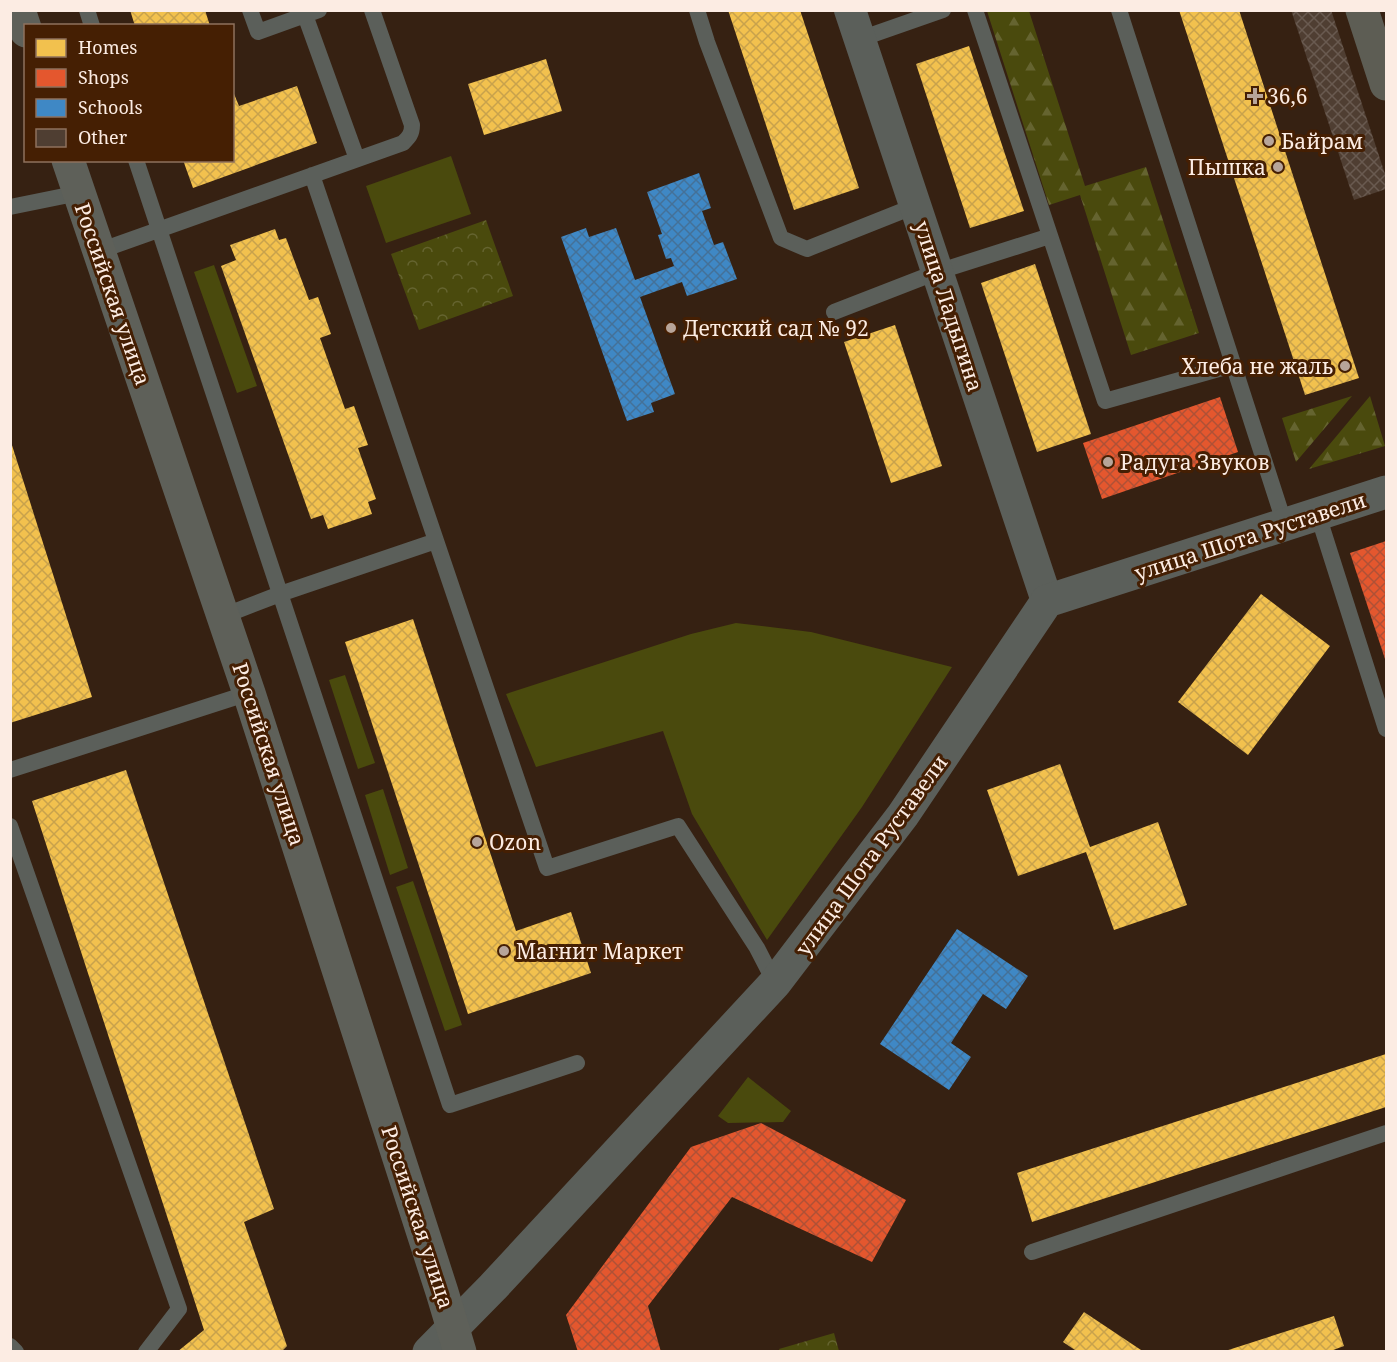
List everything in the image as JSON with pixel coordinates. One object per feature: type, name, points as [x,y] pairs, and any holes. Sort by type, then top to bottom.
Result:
[{"type":"main road","points":[[19,10],[24,25]]},
{"type":"main road","points":[[1370,13],[1386,84]]},
{"type":"main road","name":"Российская улица","points":[[69,162],[249,693],[457,1340]]},
{"type":"street","name":"улица Ладыгина","points":[[855,25],[1047,601]]},
{"type":"street","name":"улица Шота Руставели","points":[[429,1352],[457,1340],[775,983],[903,815],[1047,601],[1386,492]]},
{"type":"lane","points":[[250,10],[258,32],[312,13],[357,159]]},
{"type":"lane","points":[[99,251],[403,143],[410,137],[412,125],[372,10]]},
{"type":"lane","points":[[697,10],[781,238],[807,249],[915,206]]},
{"type":"lane","points":[[855,25],[943,10]]},
{"type":"lane","points":[[975,10],[1105,401],[1233,365]]},
{"type":"lane","points":[[1119,10],[1285,525]]},
{"type":"lane","points":[[137,162],[450,1105],[578,1063]]},
{"type":"lane","points":[[312,175],[547,868],[678,826],[756,948],[775,983]]},
{"type":"lane","points":[[10,207],[79,193]]},
{"type":"lane","points":[[834,312],[937,272],[1050,236]]},
{"type":"lane","points":[[1318,514],[1386,729]]},
{"type":"lane","points":[[223,616],[280,594],[436,541]]},
{"type":"lane","points":[[10,770],[249,693]]},
{"type":"lane","points":[[10,826],[179,1309],[146,1352]]},
{"type":"lane","points":[[1032,1252],[1386,1133]]},
{"type":"lane","points":[[10,1346],[16,1352]]},
{"type":"green space","points":[[987,11],[1029,11],[1085,186],[1146,167],[1199,333],[1131,355],[1080,195],[1049,205]]},
{"type":"green space","points":[[451,156],[471,214],[386,243],[366,186]]},
{"type":"green space","points":[[486,220],[513,296],[419,330],[391,254]]},
{"type":"green space","points":[[214,265],[257,386],[237,393],[194,272]]},
{"type":"green space","points":[[1352,396],[1296,462],[1282,418]]},
{"type":"green space","points":[[1370,396],[1385,446],[1309,469]]},
{"type":"green space","points":[[736,623],[811,632],[952,667],[862,807],[767,940],[692,814],[663,731],[536,767],[506,694],[691,634]]},
{"type":"green space","points":[[345,675],[375,763],[358,769],[329,680]]},
{"type":"green space","points":[[383,789],[408,868],[390,875],[365,795]]},
{"type":"green space","points":[[413,881],[462,1025],[445,1031],[396,887]]},
{"type":"green space","points":[[748,1077],[791,1111],[783,1122],[728,1123],[718,1116]]},
{"type":"green space","points":[[834,1333],[839,1351],[780,1351],[779,1349]]},
{"type":"building: Homes","points":[[130,10],[205,10],[209,24],[134,24]]},
{"type":"building: Homes","points":[[728,10],[800,10],[859,188],[794,210]]},
{"type":"building: Homes","points":[[1179,10],[1239,10],[1359,378],[1305,395]]},
{"type":"building: Homes","points":[[969,46],[1024,211],[970,228],[916,64]]},
{"type":"building: Homes","points":[[546,59],[562,111],[484,135],[468,84]]},
{"type":"building: Homes","points":[[297,86],[317,143],[193,188],[184,162],[234,162],[234,94],[239,106]]},
{"type":"building: Homes","points":[[275,229],[279,240],[286,238],[309,300],[318,297],[331,334],[320,338],[345,409],[354,406],[368,445],[358,448],[376,499],[368,502],[372,514],[328,529],[323,515],[311,519],[221,266],[236,260],[230,245]]},
{"type":"building: Homes","points":[[1035,264],[1091,434],[1037,452],[981,283]]},
{"type":"building: Homes","points":[[895,325],[942,466],[891,483],[844,342]]},
{"type":"building: Homes","points":[[10,439],[92,697],[10,723]]},
{"type":"building: Homes","points":[[1261,594],[1330,646],[1248,755],[1178,702]]},
{"type":"building: Homes","points":[[413,619],[516,931],[571,912],[591,973],[468,1014],[345,642]]},
{"type":"building: Homes","points":[[1060,764],[1090,847],[1158,822],[1187,905],[1114,930],[1086,852],[1018,876],[987,790]]},
{"type":"building: Homes","points":[[126,770],[274,1209],[244,1222],[287,1346],[281,1352],[177,1352],[204,1330],[32,801]]},
{"type":"building: Homes","points":[[1386,1054],[1386,1107],[1032,1222],[1017,1173]]},
{"type":"building: Homes","points":[[1084,1312],[1144,1352],[1078,1352],[1063,1342]]},
{"type":"building: Homes","points":[[1334,1316],[1344,1346],[1328,1352],[1222,1352]]},
{"type":"building: Shops","points":[[1220,397],[1238,452],[1102,499],[1083,443]]},
{"type":"building: Shops","points":[[1386,541],[1386,662],[1350,553]]},
{"type":"building: Shops","points":[[761,1123],[906,1200],[872,1262],[732,1197],[648,1306],[661,1352],[578,1352],[566,1315],[691,1147]]},
{"type":"building: Schools","points":[[699,173],[711,208],[702,211],[714,245],[723,242],[737,279],[687,296],[682,282],[640,297],[675,394],[651,403],[654,412],[627,421],[561,237],[586,228],[589,237],[616,228],[635,280],[674,266],[671,258],[666,259],[658,235],[662,234],[647,192]]},
{"type":"building: Schools","points":[[957,929],[1028,976],[1006,1009],[983,994],[951,1043],[971,1057],[949,1090],[880,1044]]},
{"type":"building: Other","points":[[1291,10],[1331,10],[1386,177],[1386,189],[1354,200]]},
{"type":"place","name":"36,6","points":[[1255,96]]},
{"type":"place","name":"Байрам","points":[[1269,141]]},
{"type":"place","name":"Пышка","points":[[1278,167]]},
{"type":"place","name":"Детский сад № 92","points":[[671,328]]},
{"type":"place","name":"Хлеба не жаль","points":[[1345,366]]},
{"type":"place","name":"Радуга Звуков","points":[[1108,462]]},
{"type":"place","name":"Ozon","points":[[477,842]]},
{"type":"place","name":"Магнит Маркет","points":[[504,951]]}]
